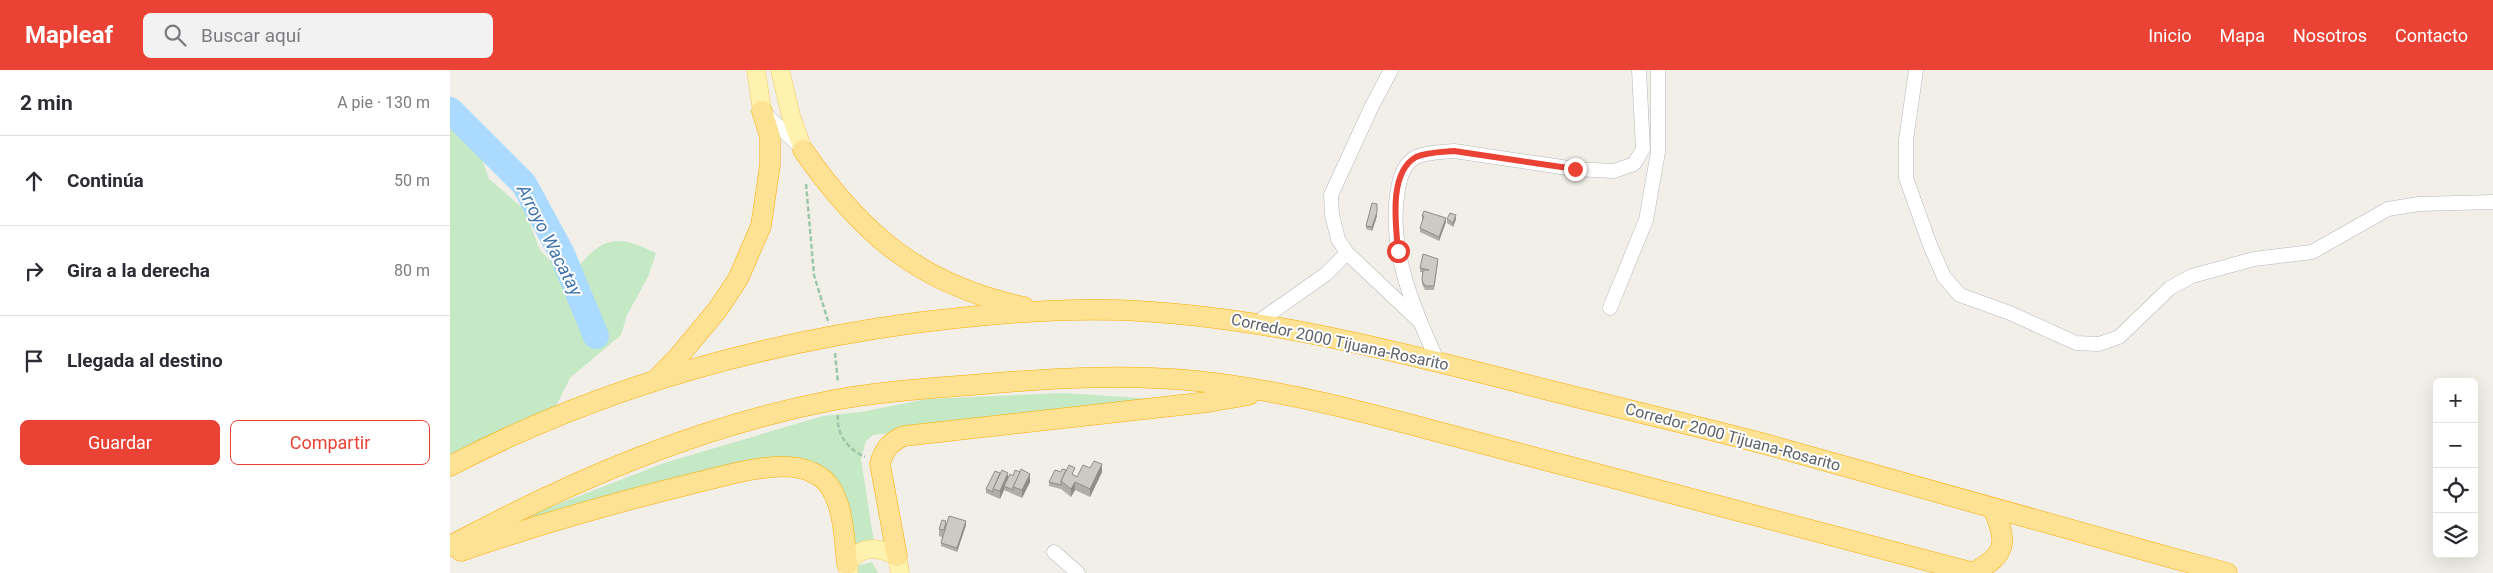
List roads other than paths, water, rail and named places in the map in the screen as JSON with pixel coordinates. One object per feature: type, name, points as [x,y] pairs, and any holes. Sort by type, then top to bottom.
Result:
[{"type":"highway","points":[[651,383],[666,370],[718,309],[738,279],[761,226],[770,165],[770,137],[762,111]]},
{"type":"highway","points":[[803,150],[844,205],[867,228],[921,269],[948,284],[977,294],[1051,312]]},
{"type":"highway","name":"Corredor 2000 Tijuana-Rosarito","points":[[450,466],[555,416],[591,402],[703,365],[832,336],[942,320],[1051,312],[1115,310],[1214,316],[1438,362],[1762,443],[2227,573]]},
{"type":"highway","points":[[450,546],[571,485],[620,464],[722,428],[840,400],[886,392],[1101,376],[1200,382],[1265,392],[1348,409],[1974,573],[1997,558],[2003,539],[1993,508]]},
{"type":"highway","points":[[898,565],[880,464],[884,451],[892,441],[917,433],[1208,402],[1265,392]]},
{"type":"highway","points":[[450,554],[615,503],[726,475],[784,467],[798,468],[814,473],[828,483],[837,501],[848,569]]},
{"type":"main road","points":[[756,70],[762,111]]},
{"type":"main road","points":[[780,70],[791,116],[803,150]]},
{"type":"main road","points":[[848,569],[861,551],[874,548],[884,550],[898,565]]},
{"type":"street","points":[[1391,70],[1370,108],[1331,195],[1332,215],[1338,239],[1347,253],[1419,320]]},
{"type":"street","points":[[1438,362],[1419,320],[1398,251],[1395,206],[1400,174],[1415,158],[1437,152],[1454,151],[1575,169],[1614,171],[1634,164],[1643,149],[1639,70]]},
{"type":"street","points":[[1610,308],[1646,220],[1658,152],[1658,70]]},
{"type":"street","points":[[1916,70],[1906,140],[1906,178],[1930,245],[1944,276],[1960,295],[2010,313],[2039,328],[2076,343],[2099,344],[2119,338],[2170,288],[2192,276],[2254,259],[2312,252],[2388,208],[2419,204],[2493,202]]},
{"type":"street","points":[[762,111],[803,150]]},
{"type":"street","points":[[1255,324],[1326,274],[1347,253]]},
{"type":"street","points":[[1054,552],[1078,573]]},
{"type":"waterway","name":"Arroyo Wacatay","points":[[450,110],[524,184],[562,254],[596,336]]}]
